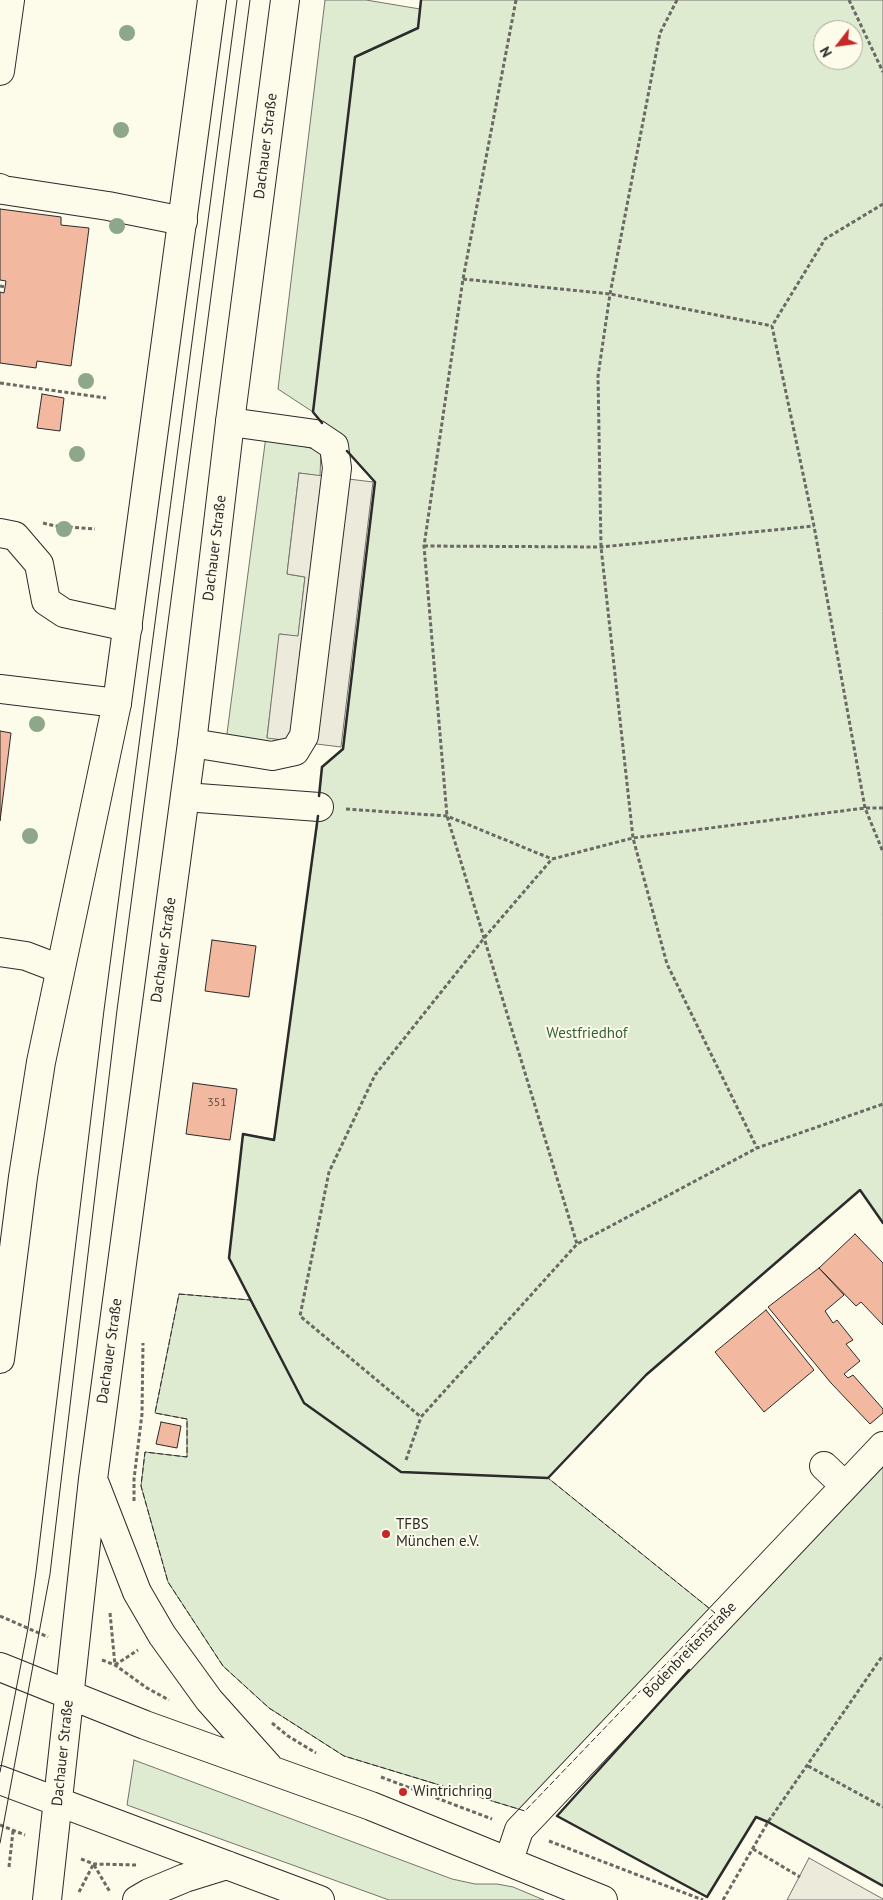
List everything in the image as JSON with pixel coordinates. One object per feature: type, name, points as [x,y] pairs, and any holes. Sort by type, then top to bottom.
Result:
[{"type":"main road","points":[[0,72],[10,0]]},
{"type":"main road","points":[[0,1359],[35,1100],[60,969],[117,703],[212,0]]},
{"type":"main road","name":"Dachauer Straße","points":[[47,1900],[93,1479],[185,797],[230,422],[285,0]]},
{"type":"main road","points":[[0,188],[183,221]]},
{"type":"main road","points":[[192,743],[272,756],[295,751],[304,736],[335,487],[337,468],[334,446],[316,434],[230,422]]},
{"type":"main road","points":[[0,533],[15,536],[39,564],[46,601],[64,612],[128,627]]},
{"type":"main road","points":[[0,689],[117,703]]},
{"type":"main road","points":[[185,797],[319,807]]},
{"type":"main road","points":[[0,952],[26,956],[60,969]]},
{"type":"main road","name":"Bodenbreitenstraße","points":[[509,1860],[519,1830],[883,1446]]},
{"type":"main road","points":[[824,1466],[845,1486]]},
{"type":"main road","points":[[93,1479],[137,1592],[162,1635],[209,1700],[271,1769]]},
{"type":"main road","points":[[0,1667],[69,1695],[371,1806],[509,1860],[603,1900]]},
{"type":"main road","points":[[0,1780],[320,1900]]},
{"type":"main road","points":[[137,1900],[185,1878],[227,1865]]},
{"type":"path","points":[[516,0],[463,279],[424,546],[447,816],[577,1244]]},
{"type":"path","points":[[677,0],[660,34],[610,294],[598,376],[601,547],[633,838],[667,964],[757,1148]]},
{"type":"path","points":[[849,0],[883,72]]},
{"type":"path","points":[[883,204],[825,239],[772,326],[814,526],[865,808],[883,852]]},
{"type":"path","points":[[463,279],[610,294],[772,326]]},
{"type":"path","points":[[0,286],[5,287]]},
{"type":"path","points":[[0,383],[106,398]]},
{"type":"path","points":[[38,522],[55,526],[95,529]]},
{"type":"path","points":[[424,546],[601,547],[814,526]]},
{"type":"path","points":[[319,807],[447,816],[552,859]]},
{"type":"path","points":[[421,1417],[300,1316],[329,1172],[376,1076],[485,937],[552,859],[633,838],[865,808],[883,808]]},
{"type":"path","points":[[406,1460],[421,1417],[577,1244],[757,1148],[883,1104]]},
{"type":"path","points":[[134,1508],[134,1479],[142,1414],[143,1338]]},
{"type":"path","points":[[723,1900],[768,1822],[883,1655]]},
{"type":"path","points":[[265,1717],[288,1736],[317,1754]]},
{"type":"path","points":[[808,1766],[883,1808]]},
{"type":"path","points":[[9,1867],[13,1831]]},
{"type":"path","points":[[753,1849],[800,1876]]},
{"type":"path","points":[[78,1894],[94,1864],[111,1893]]},
{"type":"green space","name":"Westfriedhof","points":[[325,0],[366,0],[420,9],[421,0],[883,0],[883,1223],[860,1190],[646,1375],[548,1478],[715,1613],[525,1811],[344,1756],[269,1708],[223,1666],[168,1582],[141,1486],[145,1452],[187,1457],[187,1419],[155,1413],[179,1294],[250,1300],[259,1315],[229,1258],[243,1134],[274,1139],[317,826],[322,767],[343,748],[375,483],[313,412],[278,389]]},
{"type":"green space","points":[[266,436],[321,451],[320,476],[299,473],[287,574],[305,577],[298,637],[280,634],[267,737],[286,740],[273,749],[226,741]]},
{"type":"green space","points":[[883,1456],[883,1886],[756,1817],[707,1897],[557,1816]]},
{"type":"green space","points":[[134,1760],[452,1879],[475,1884],[497,1884],[513,1887],[544,1900],[389,1900],[127,1805]]},
{"type":"shaded area","points":[[299,473],[373,482],[341,747],[267,738],[279,634],[298,636],[305,577],[287,574]]},
{"type":"shaded area","points":[[809,1858],[883,1899],[883,1900],[787,1900]]},
{"type":"building","points":[[0,209],[61,217],[61,225],[89,228],[71,366],[37,361],[36,368],[0,363],[0,292],[4,293],[6,281],[0,280]]},
{"type":"building","points":[[42,394],[64,398],[60,431],[37,428]]},
{"type":"building","points":[[0,731],[11,733],[0,821]]},
{"type":"building","points":[[212,940],[256,946],[249,997],[205,991]]},
{"type":"building","points":[[193,1083],[237,1089],[230,1140],[186,1134]]},
{"type":"building","points":[[855,1234],[883,1263],[883,1325],[861,1302],[856,1306],[819,1268]]},
{"type":"building","points":[[819,1268],[844,1295],[825,1311],[833,1323],[837,1320],[853,1340],[846,1344],[860,1361],[844,1374],[848,1378],[853,1375],[883,1409],[883,1413],[870,1424],[831,1383],[768,1307]]},
{"type":"building","points":[[766,1310],[814,1370],[764,1412],[715,1352]]},
{"type":"building","points":[[161,1422],[181,1426],[177,1448],[156,1444]]},
{"type":"tram line","points":[[0,1772],[28,1628],[36,1572],[104,1010],[237,0]]},
{"type":"tram line","points":[[0,1843],[50,1574],[117,1010],[250,0]]},
{"type":"fence","points":[[179,1294],[250,1300],[304,1403],[401,1472],[548,1478],[715,1613],[525,1811],[344,1756],[269,1708],[223,1666],[168,1582],[141,1486],[145,1452],[187,1457],[187,1419],[155,1413],[179,1294]]},
{"type":"wall","points":[[322,423],[313,412],[355,57],[418,28],[421,0]]},
{"type":"wall","points":[[319,796],[322,767],[343,749],[375,482],[347,451]]},
{"type":"wall","points":[[318,816],[274,1140],[243,1134],[229,1258],[304,1403],[401,1472],[548,1478],[646,1375],[860,1190],[883,1223]]},
{"type":"wall","points":[[689,1670],[557,1816],[707,1897],[756,1817],[883,1886]]},
{"type":"place","name":"TFBS München e.V.","points":[[386,1534]]},
{"type":"place","name":"Wintrichring","points":[[403,1792]]}]
